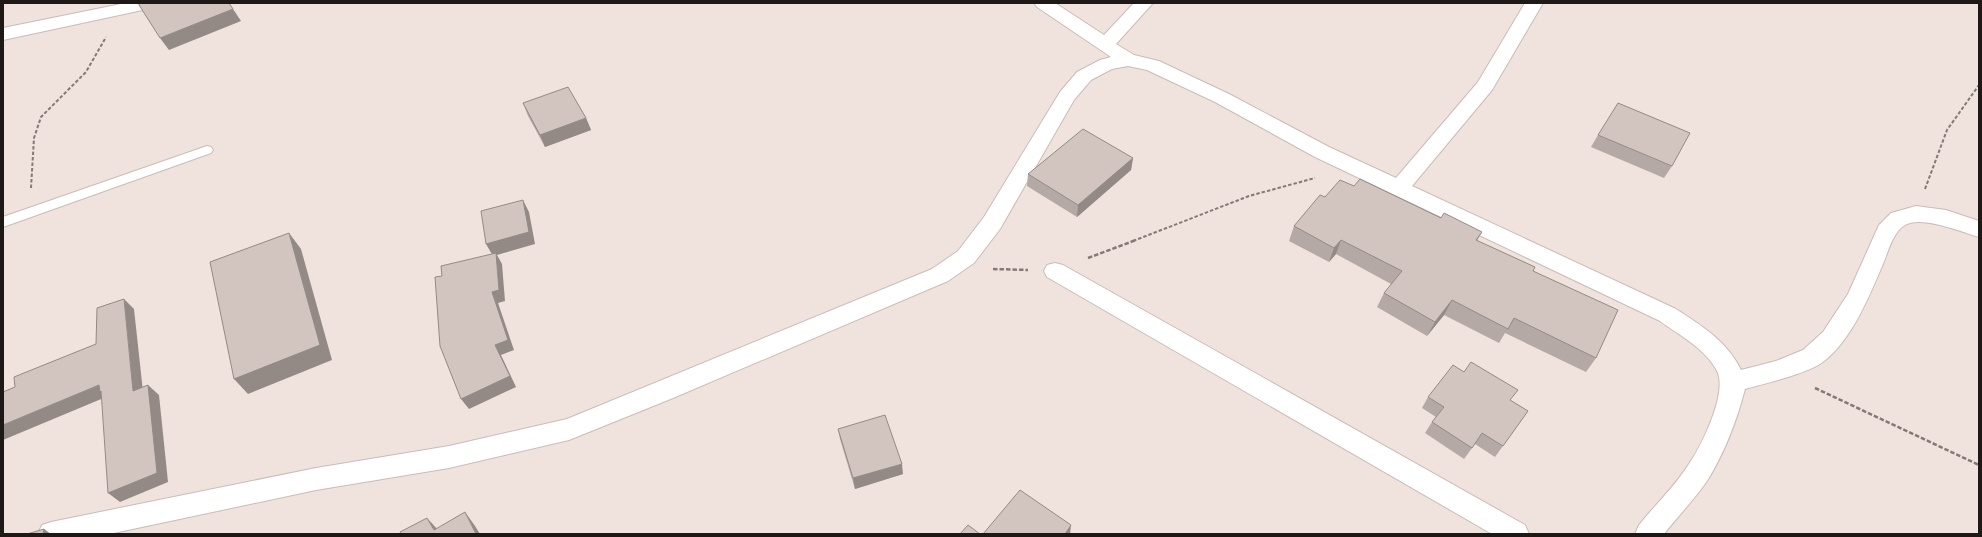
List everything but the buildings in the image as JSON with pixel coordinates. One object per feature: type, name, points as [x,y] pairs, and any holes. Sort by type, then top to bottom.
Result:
[{"type":"street","points":[[3,34],[122,8],[152,3]]},
{"type":"street","points":[[1043,3],[1128,60]]},
{"type":"street","points":[[1106,44],[1144,3]]},
{"type":"street","points":[[1399,188],[1485,86],[1534,3]]},
{"type":"street","points":[[51,534],[316,479],[450,457],[569,429],[664,391],[940,275],[966,256],[992,222],[1067,96],[1084,76],[1107,64],[1128,60],[1152,65],[1222,98],[1322,152],[1668,315],[1709,343],[1724,362],[1733,382],[1730,401],[1699,471],[1648,534]]},
{"type":"street","points":[[1733,382],[1779,370],[1811,357],[1831,339],[1857,298],[1887,231],[1898,219],[1916,214],[1946,218],[1979,230]]},
{"type":"street","points":[[1055,270],[1516,534]]},
{"type":"lane","points":[[3,222],[207,150]]},
{"type":"path","points":[[29,213],[34,138],[41,117],[86,72],[122,8]]},
{"type":"path","points":[[1916,214],[1947,130],[1979,85]]},
{"type":"path","points":[[950,268],[1055,270],[1249,196],[1354,167]]},
{"type":"path","points":[[1779,370],[1979,465]]}]
